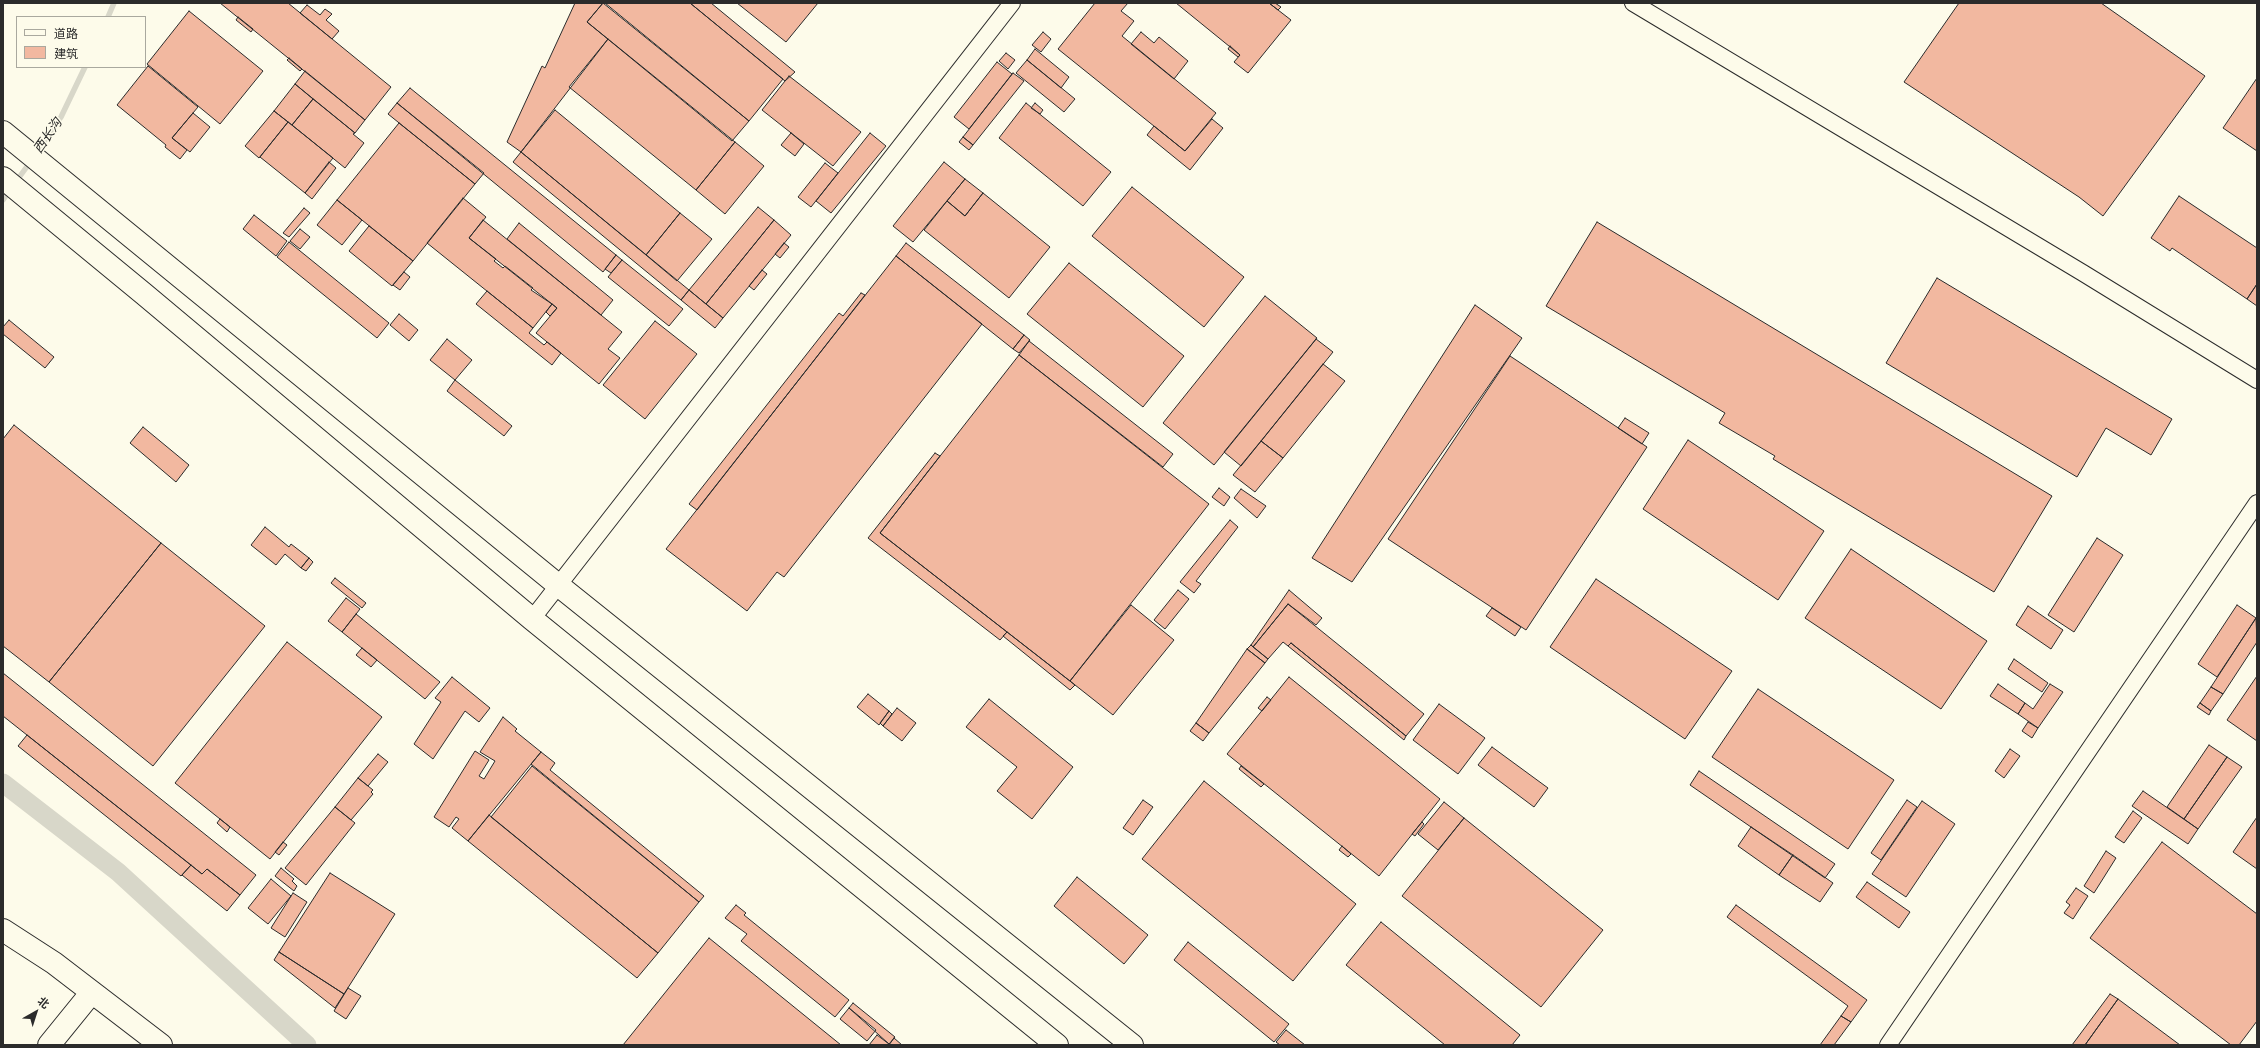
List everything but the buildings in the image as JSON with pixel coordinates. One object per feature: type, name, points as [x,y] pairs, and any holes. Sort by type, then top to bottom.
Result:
[{"type":"street","points":[[532,619],[1012,3]]},
{"type":"street","points":[[1633,3],[2083,273],[2257,380]]},
{"type":"street","points":[[3,132],[558,586],[1132,1045]]},
{"type":"street","points":[[3,178],[532,619],[1058,1045]]},
{"type":"street","points":[[1888,1045],[2257,503]]},
{"type":"street","points":[[3,930],[54,963],[161,1045]]},
{"type":"street","points":[[49,1045],[92,992]]},
{"type":"waterway","name":"西长沟","points":[[108,16],[114,3]]},
{"type":"waterway","name":"西长沟","points":[[36,153],[61,117],[85,68]]},
{"type":"waterway","name":"西长沟","points":[[15,183],[31,161]]},
{"type":"waterway","name":"西长沟","points":[[3,200],[10,190]]},
{"type":"waterway","points":[[3,783],[118,872],[307,1045]]}]
